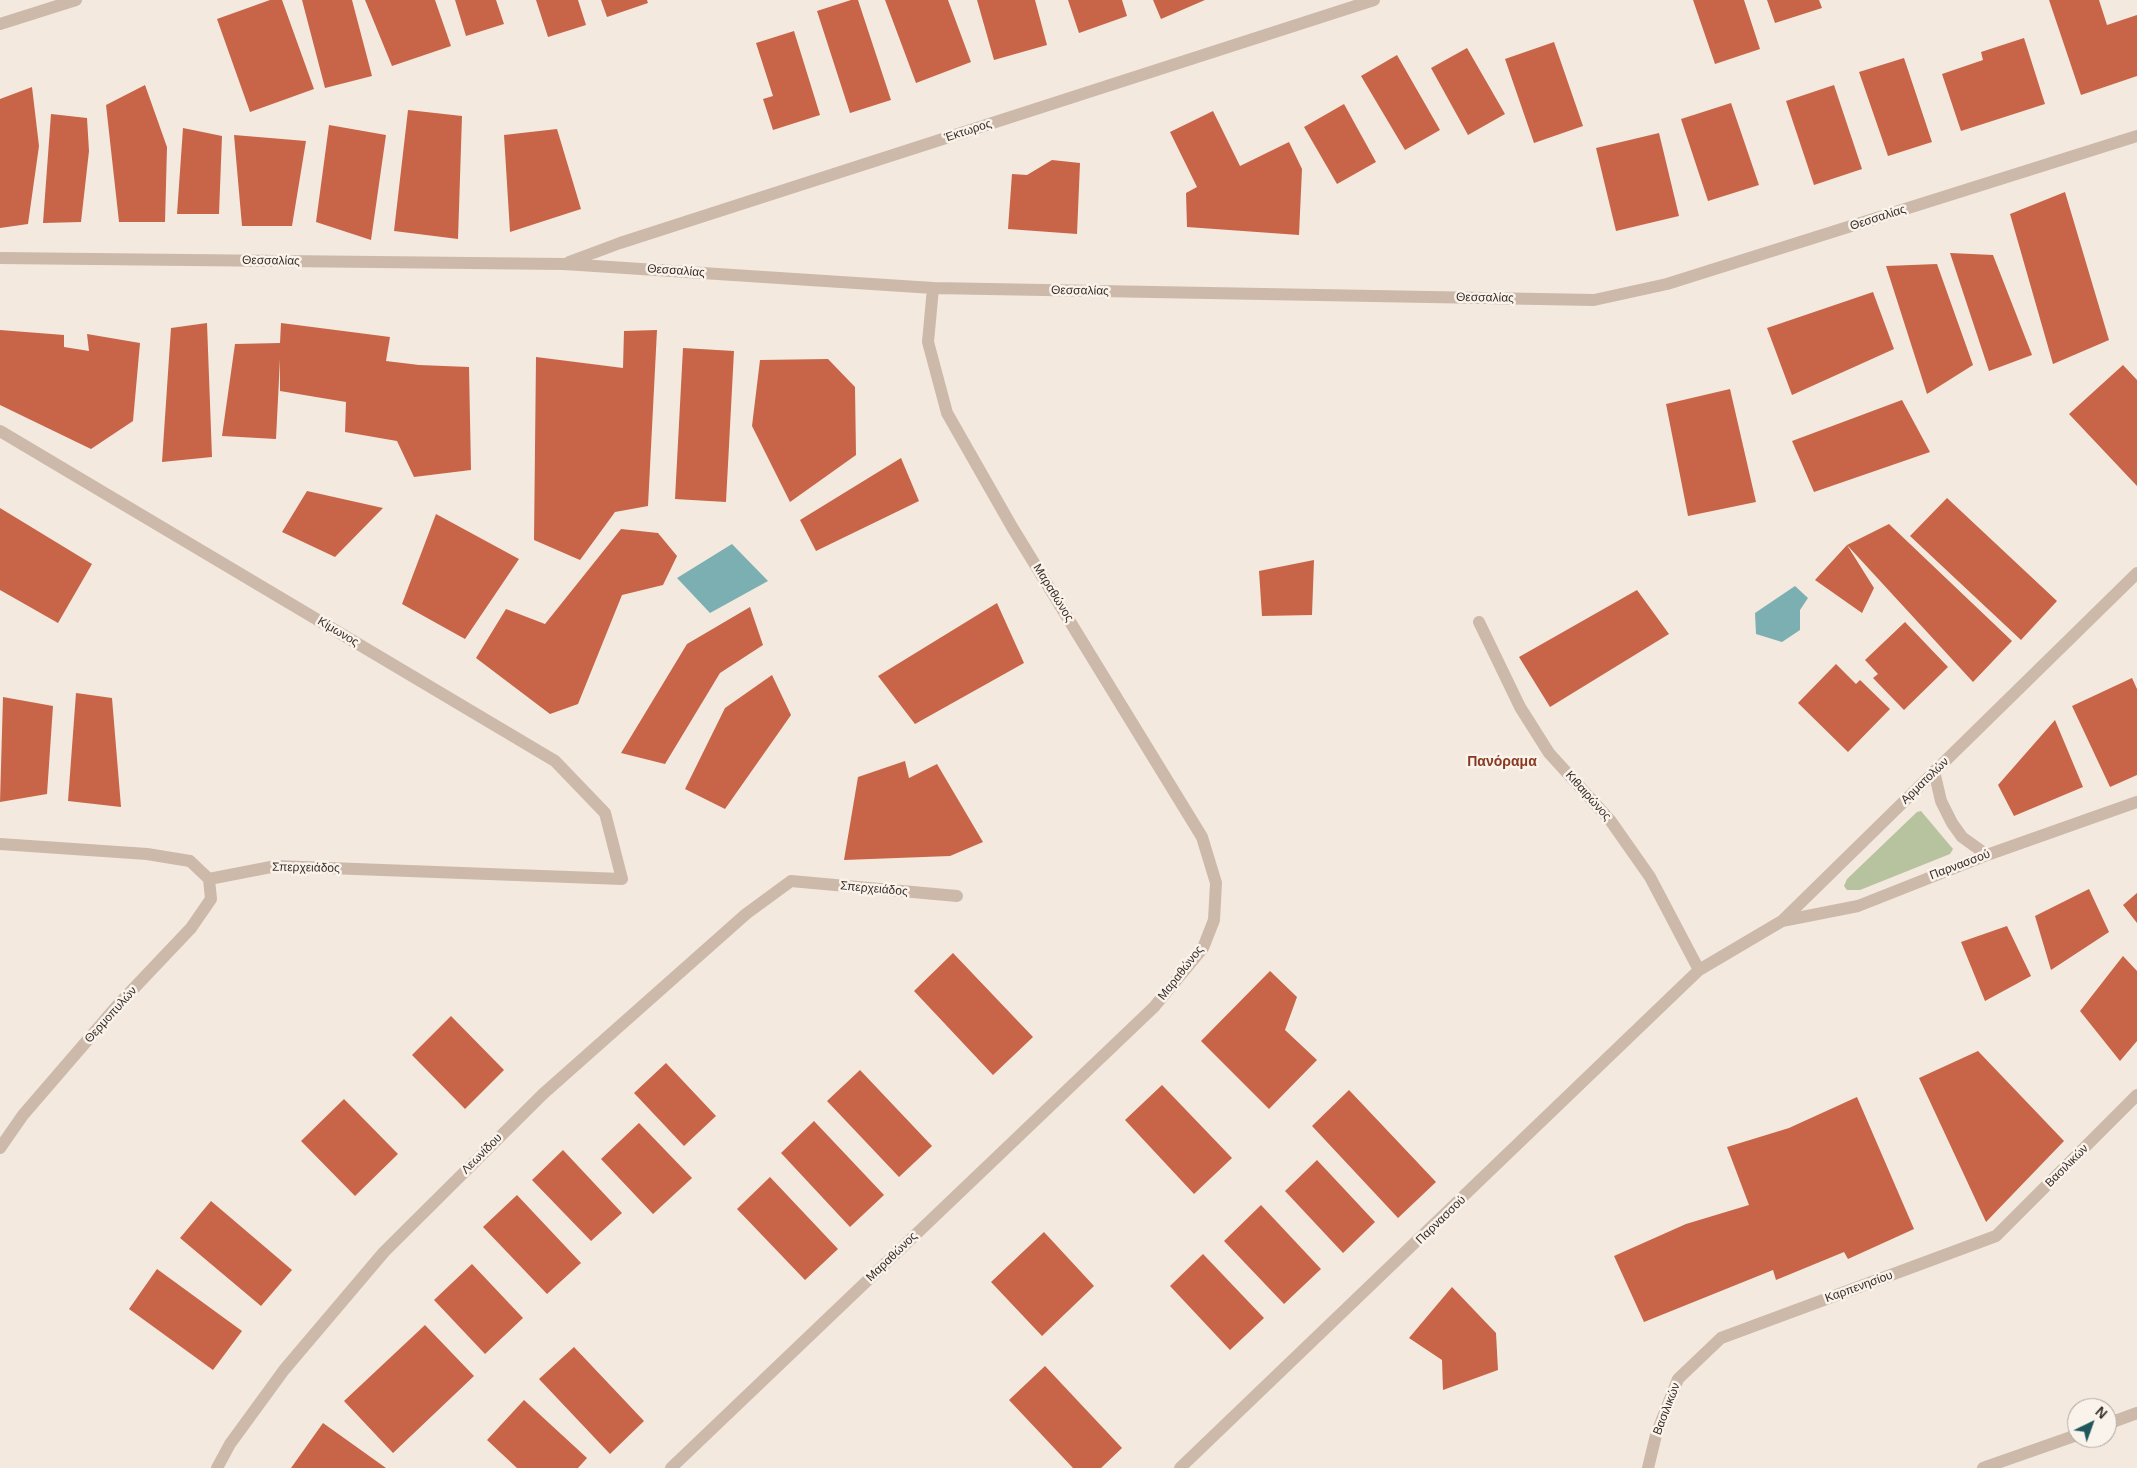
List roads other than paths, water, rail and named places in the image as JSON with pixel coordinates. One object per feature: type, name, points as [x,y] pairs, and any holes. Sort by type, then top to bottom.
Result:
[{"type":"street","points":[[0,24],[76,0]]},
{"type":"street","name":"Έκτωρος","points":[[564,264],[630,240],[1374,0]]},
{"type":"street","name":"Θεσσαλίας","points":[[0,258],[564,264],[933,288],[1594,300],[1668,284],[2137,136]]},
{"type":"street","name":"Μαραθώνος","points":[[671,1468],[1154,1007],[1203,948],[1214,920],[1216,883],[1202,838],[1012,526],[947,413],[928,342],[933,288]]},
{"type":"street","name":"Κίμωνος","points":[[0,431],[555,761],[605,813],[622,879]]},
{"type":"street","name":"Αρματολών","points":[[1699,970],[1782,921],[2137,573]]},
{"type":"street","name":"Κιθαιρώνος","points":[[1479,622],[1520,707],[1544,745],[1610,820],[1650,877],[1699,970]]},
{"type":"street","points":[[1934,771],[1941,801],[1952,823],[1962,837],[1987,855]]},
{"type":"street","name":"Παρνασσού","points":[[1782,921],[1858,906],[1987,855],[2137,802]]},
{"type":"street","points":[[0,844],[147,854],[190,862],[210,879]]},
{"type":"street","name":"Σπερχειάδος","points":[[210,879],[276,866],[622,879]]},
{"type":"street","name":"Θερμοπυλών","points":[[0,1148],[23,1116],[117,1006],[191,928],[211,899],[210,879]]},
{"type":"street","name":"Σπερχειάδος","points":[[791,881],[958,896]]},
{"type":"street","name":"Λεωνίδου","points":[[217,1468],[230,1444],[284,1370],[384,1252],[550,1087],[746,914],[791,881]]},
{"type":"street","name":"Παρνασσού","points":[[1180,1468],[1699,970]]},
{"type":"street","name":"Βασιλικών","points":[[1996,1236],[2137,1095]]},
{"type":"street","name":"Καρπενησίου","points":[[1721,1338],[1996,1236]]},
{"type":"street","name":"Βασιλικών","points":[[1648,1468],[1656,1435],[1678,1379],[1721,1338]]},
{"type":"street","points":[[2117,1420],[2137,1413]]},
{"type":"street","points":[[1983,1468],[2067,1439]]},
{"type":"water","points":[[732,544],[768,581],[710,613],[677,578]]},
{"type":"water","points":[[1795,586],[1808,598],[1800,610],[1800,630],[1782,642],[1756,634],[1755,613]]},
{"type":"district","name":"Πανόραμα","points":[[1502,762]]}]
